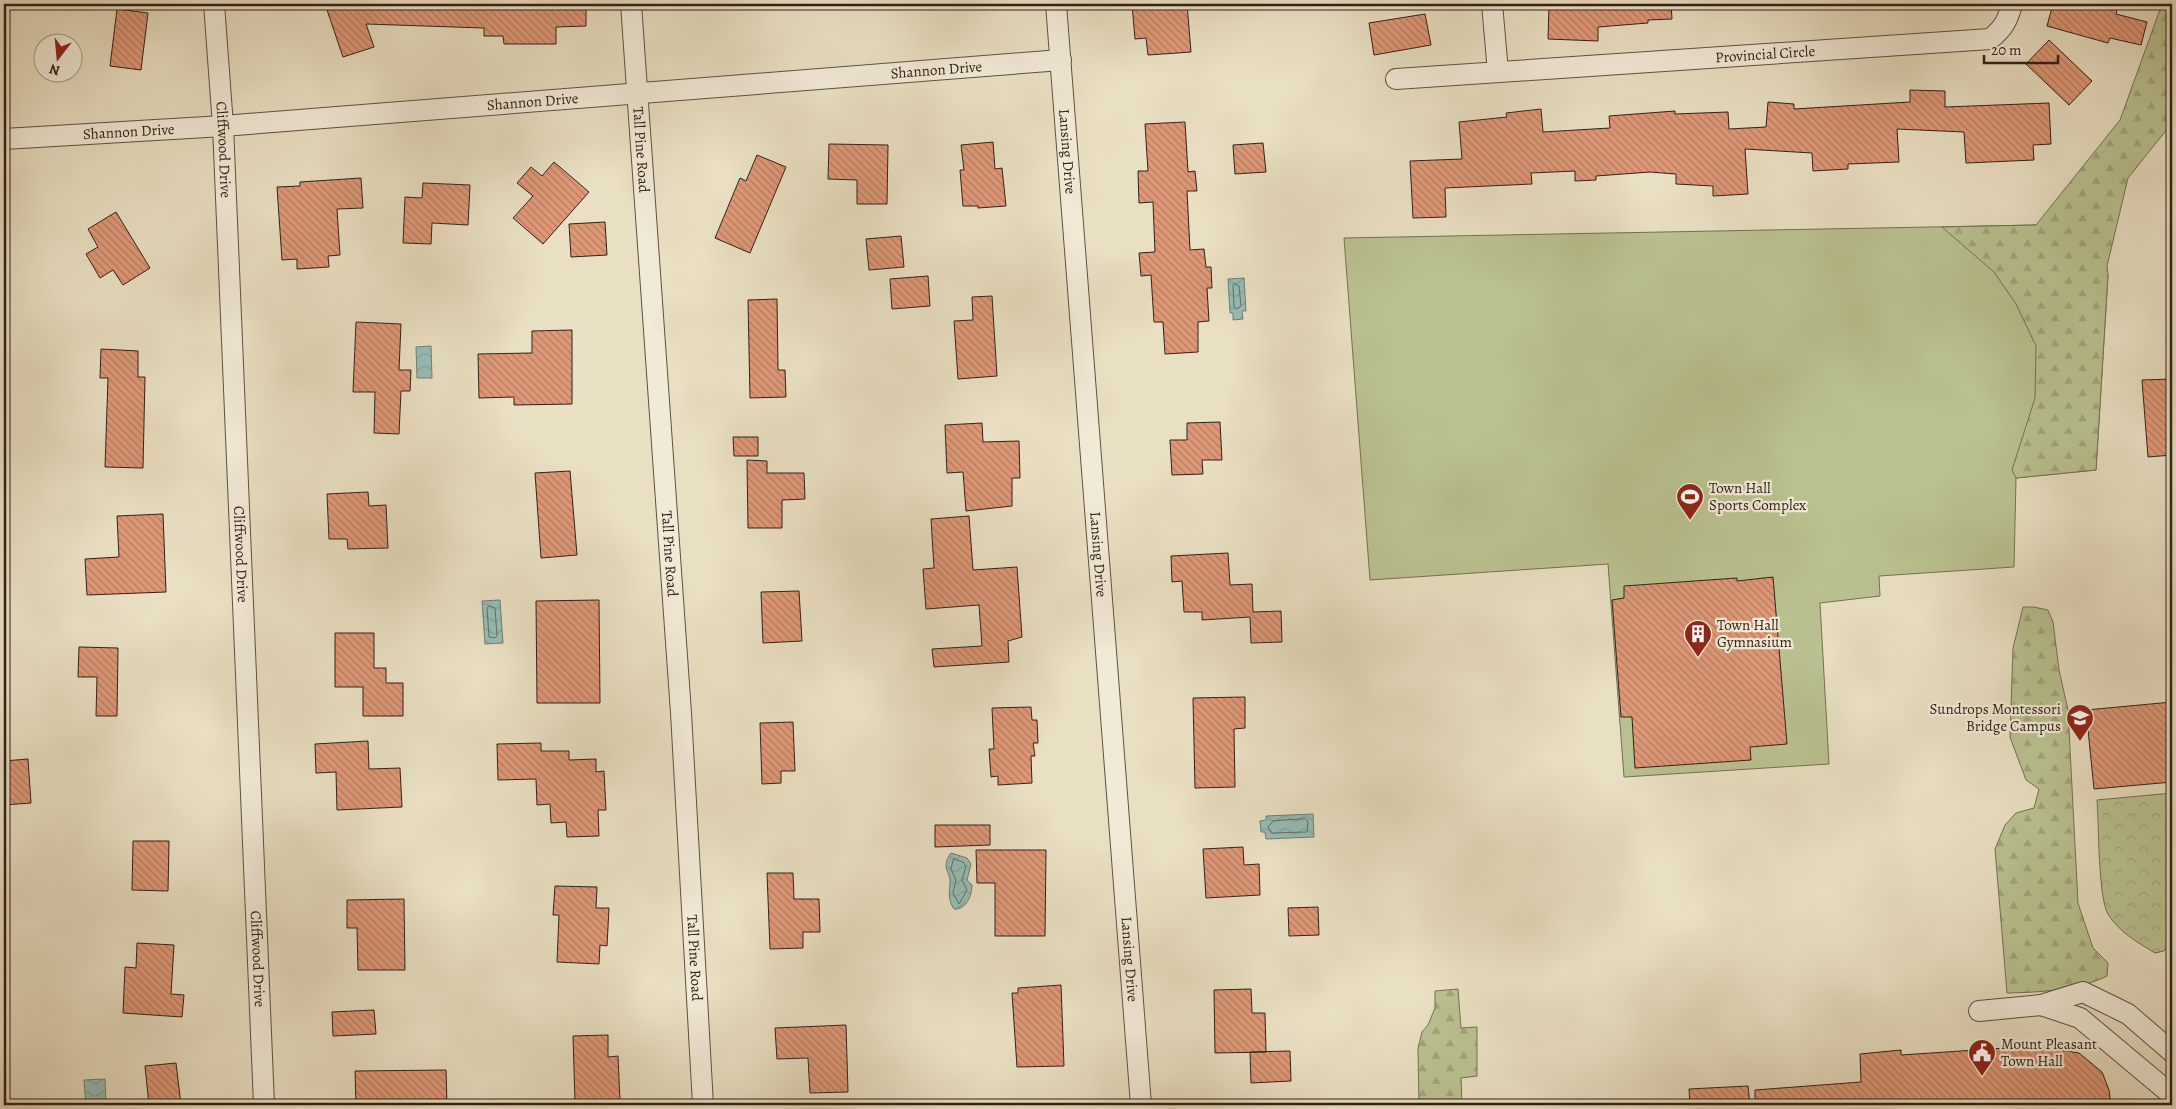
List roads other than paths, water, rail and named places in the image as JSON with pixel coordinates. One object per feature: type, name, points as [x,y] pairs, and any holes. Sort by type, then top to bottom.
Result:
[{"type":"street","name":"Cliffwood Drive","points":[[214,4],[223,126],[264,1105]]},
{"type":"street","name":"Tall Pine Road","points":[[632,4],[680,703],[703,1105]]},
{"type":"street","name":"Lansing Drive","points":[[1056,4],[1141,1105]]},
{"type":"street","points":[[1492,4],[1498,72]]},
{"type":"street","name":"Provincial Circle","points":[[1396,79],[1990,39],[2001,30],[2008,18],[2012,4]]},
{"type":"street","name":"Shannon Drive","points":[[4,139],[223,126],[1061,60]]},
{"type":"street","points":[[1979,1011],[2041,1005],[2083,992],[2128,1014],[2172,1052]]},
{"type":"street","points":[[2041,1005],[2080,1018],[2172,1095]]},
{"type":"water","points":[[1244,278],[1246,311],[1242,311],[1243,319],[1233,320],[1233,313],[1230,313],[1228,279]]},
{"type":"water","points":[[431,346],[432,378],[417,378],[416,347]]},
{"type":"water","points":[[500,600],[503,643],[485,644],[482,601]]},
{"type":"water","points":[[1313,814],[1314,837],[1266,839],[1265,832],[1261,832],[1260,821],[1266,820],[1266,816]]},
{"type":"water","points":[[951,853],[967,858],[971,864],[967,880],[972,885],[971,894],[965,905],[958,909],[954,909],[949,896],[950,879],[946,862]]},
{"type":"water","points":[[105,1079],[106,1105],[86,1105],[84,1080]]},
{"type":"place","name":"Town Hall Sports Complex","points":[[1690,521]]},
{"type":"place","name":"Town Hall Gymnasium","points":[[1698,658]]},
{"type":"place","name":"Sundrops Montessori Bridge Campus","points":[[2080,742]]},
{"type":"place","name":"Mount Pleasant Town Hall","points":[[1982,1077]]}]
